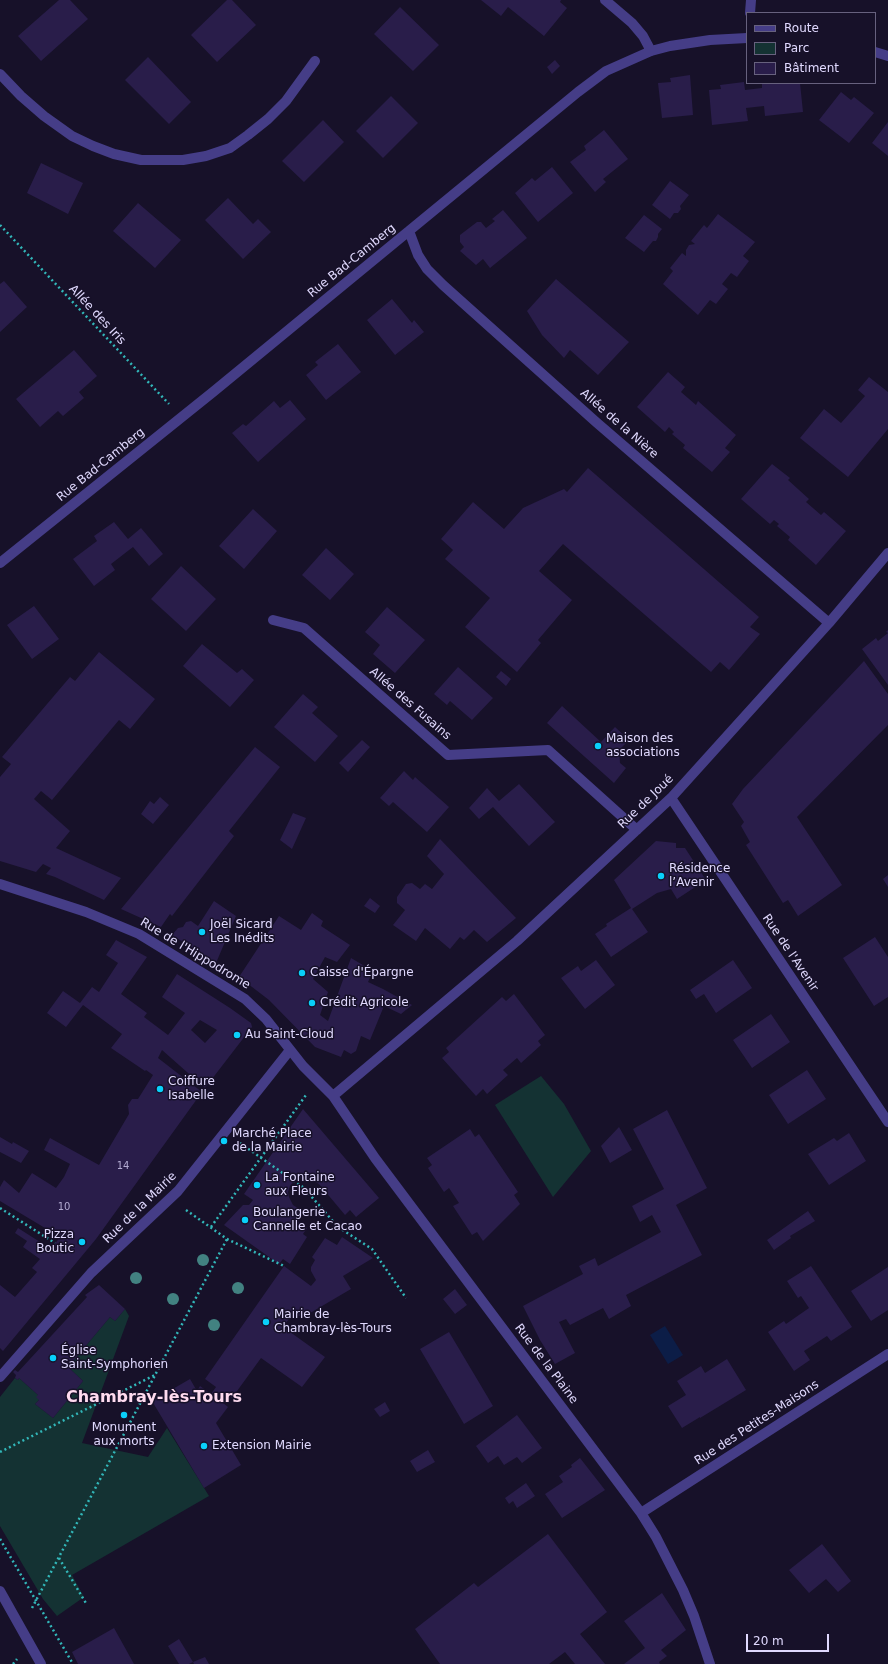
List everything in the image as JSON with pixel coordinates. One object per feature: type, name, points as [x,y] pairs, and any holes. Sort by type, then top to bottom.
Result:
[{"type":"street","points":[[606,0],[632,23],[643,36],[651,51]]},
{"type":"street","points":[[750,12],[751,0]]},
{"type":"street","name":"Rue Bad-Camberg","points":[[0,563],[180,418],[578,92],[606,71],[651,51],[687,42],[746,36]]},
{"type":"street","points":[[876,52],[888,56]]},
{"type":"street","points":[[0,74],[21,96],[44,116],[72,136],[93,146],[114,154],[141,160],[183,160],[206,156],[230,148],[248,135],[268,119],[286,101],[314,61]]},
{"type":"street","name":"Allée de la Nière","points":[[409,231],[418,255],[427,269],[443,285],[596,422],[829,623]]},
{"type":"street","name":"Rue de Joué","points":[[333,1096],[517,941],[671,798],[829,623],[888,553]]},
{"type":"street","name":"Allée des Fusains","points":[[273,620],[304,628],[448,755],[548,750],[637,830]]},
{"type":"street","name":"Rue de l'Avenir","points":[[671,798],[888,1122]]},
{"type":"street","name":"Rue de l'Hippodrome","points":[[0,884],[86,912],[139,934],[245,999],[266,1019],[290,1050],[319,1082]]},
{"type":"street","name":"Rue de la Mairie","points":[[0,1377],[91,1273],[170,1200],[290,1050]]},
{"type":"street","name":"Rue de la Plaine","points":[[319,1082],[333,1096],[375,1158],[641,1514],[656,1537],[683,1590],[694,1616],[710,1664]]},
{"type":"street","name":"Rue des Petites-Maisons","points":[[641,1514],[888,1354]]},
{"type":"street","points":[[0,1591],[41,1664]]},
{"type":"path","name":"Allée des Iris","points":[[0,225],[164,398],[180,418]]},
{"type":"path","points":[[211,1227],[304,1098],[319,1082]]},
{"type":"path","points":[[225,1132],[304,1188],[338,1227],[372,1249],[406,1298]]},
{"type":"path","points":[[170,1200],[227,1239],[284,1266]]},
{"type":"path","points":[[0,1208],[55,1243]]},
{"type":"path","points":[[22,1628],[227,1239]]},
{"type":"path","points":[[0,1452],[156,1375]]},
{"type":"path","points":[[0,1539],[73,1664]]},
{"type":"path","points":[[59,1558],[87,1605]]},
{"type":"path","points":[[13,1664],[17,1659]]},
{"type":"green space","points":[[541,1076],[564,1104],[591,1151],[553,1197],[495,1105]]},
{"type":"green space","points":[[125,1309],[129,1316],[82,1443],[148,1457],[167,1428],[209,1496],[72,1575],[84,1597],[57,1616],[43,1599],[0,1526],[0,1397],[15,1378],[18,1380],[19,1378],[38,1395],[39,1400],[35,1404],[53,1418],[83,1381],[68,1367],[110,1317],[115,1321]]},
{"type":"water","points":[[665,1326],[683,1355],[668,1364],[650,1335]]},
{"type":"building","points":[[59,0],[70,0],[88,19],[41,61],[18,36]]},
{"type":"building","points":[[227,0],[232,0],[256,25],[217,62],[191,35]]},
{"type":"building","points":[[481,0],[561,0],[560,2],[567,8],[544,36],[508,7],[501,16]]},
{"type":"building","points":[[400,7],[439,45],[413,71],[374,34]]},
{"type":"building","points":[[148,57],[191,102],[169,124],[125,80]]},
{"type":"building","points":[[555,60],[560,66],[552,74],[547,67]]},
{"type":"building","points":[[690,75],[693,115],[662,118],[658,83],[671,82],[670,78]]},
{"type":"building","points":[[744,82],[745,90],[762,88],[762,84],[800,84],[803,112],[765,116],[764,106],[746,108],[748,121],[712,125],[709,90],[721,89],[720,85]]},
{"type":"building","points":[[841,92],[851,100],[854,97],[874,113],[849,143],[819,120]]},
{"type":"building","points":[[391,96],[418,123],[383,158],[356,131]]},
{"type":"building","points":[[323,120],[344,142],[304,182],[282,161]]},
{"type":"building","points":[[888,122],[888,156],[872,143]]},
{"type":"building","points":[[604,130],[628,159],[603,179],[606,182],[595,192],[570,162],[586,150],[584,146]]},
{"type":"building","points":[[41,163],[83,183],[68,214],[27,193]]},
{"type":"building","points":[[552,167],[573,193],[538,222],[515,193],[532,178],[535,181]]},
{"type":"building","points":[[670,181],[689,195],[680,206],[681,209],[678,213],[674,213],[670,219],[652,205]]},
{"type":"building","points":[[228,198],[253,224],[258,219],[271,232],[243,259],[205,220]]},
{"type":"building","points":[[138,203],[181,240],[155,268],[113,231]]},
{"type":"building","points":[[503,210],[527,238],[490,268],[483,259],[476,265],[460,251],[464,247],[460,242],[460,235],[477,222],[481,222],[486,228],[495,221],[492,219]]},
{"type":"building","points":[[718,214],[755,242],[743,256],[749,261],[737,277],[731,273],[722,284],[728,289],[716,304],[710,300],[698,315],[663,284],[673,271],[670,268],[682,253],[686,256],[686,250],[689,245],[695,244],[691,241],[704,225],[707,228]]},
{"type":"building","points":[[644,215],[662,229],[658,234],[656,241],[653,241],[644,252],[625,238]]},
{"type":"building","points":[[556,279],[629,342],[598,375],[570,350],[564,358],[542,335],[527,311]]},
{"type":"building","points":[[4,281],[27,307],[0,332],[0,284]]},
{"type":"building","points":[[392,299],[412,323],[414,320],[424,332],[395,355],[367,320]]},
{"type":"building","points":[[338,344],[361,372],[326,400],[306,375],[318,365],[315,362]]},
{"type":"building","points":[[74,350],[97,376],[79,392],[84,398],[63,416],[58,411],[40,427],[16,399]]},
{"type":"building","points":[[668,372],[685,387],[681,392],[696,405],[698,401],[736,435],[725,448],[730,452],[712,472],[683,448],[685,445],[672,434],[674,432],[669,427],[665,432],[637,407]]},
{"type":"building","points":[[869,377],[888,392],[888,429],[848,477],[800,438],[824,409],[841,423],[865,396],[858,390]]},
{"type":"building","points":[[290,400],[306,419],[258,462],[232,433],[243,424],[246,426],[274,401],[280,408]]},
{"type":"building","points":[[772,464],[790,478],[788,480],[809,499],[806,502],[821,515],[824,512],[846,531],[816,565],[788,540],[790,537],[777,526],[779,524],[774,520],[770,524],[741,499]]},
{"type":"building","points":[[588,468],[759,617],[750,627],[760,634],[729,670],[720,662],[711,672],[563,544],[539,571],[572,600],[538,640],[541,643],[517,672],[465,627],[490,598],[445,559],[453,550],[441,539],[473,502],[504,529],[523,508],[564,489],[567,492]]},
{"type":"building","points":[[253,509],[277,531],[244,569],[219,546]]},
{"type":"building","points":[[114,522],[128,539],[141,528],[163,554],[149,566],[133,547],[111,564],[115,570],[94,586],[73,559],[97,541],[94,536]]},
{"type":"building","points":[[326,548],[354,574],[330,600],[302,575]]},
{"type":"building","points":[[181,566],[216,599],[186,631],[151,599]]},
{"type":"building","points":[[34,606],[59,639],[32,659],[7,625]]},
{"type":"building","points":[[387,607],[425,640],[395,673],[373,654],[380,645],[365,632]]},
{"type":"building","points":[[888,633],[888,685],[862,649],[876,638],[878,641]]},
{"type":"building","points":[[202,644],[237,673],[242,669],[254,680],[230,707],[183,666]]},
{"type":"building","points":[[99,652],[155,699],[130,729],[119,720],[52,800],[41,791],[34,799],[70,831],[56,848],[121,878],[104,900],[46,874],[51,868],[43,864],[36,872],[0,861],[0,777],[11,764],[2,757],[70,677],[75,681]]},
{"type":"building","points":[[864,661],[888,694],[888,725],[797,817],[842,885],[798,916],[788,900],[783,903],[746,845],[750,842],[741,826],[744,822],[732,804],[743,789]]},
{"type":"building","points":[[458,667],[493,698],[472,720],[450,701],[447,705],[434,694]]},
{"type":"building","points":[[501,671],[511,679],[506,686],[496,677]]},
{"type":"building","points":[[303,694],[318,707],[312,713],[338,736],[315,762],[274,727]]},
{"type":"building","name":"Maison des associations","points":[[562,706],[601,742],[615,727],[629,740],[619,750],[620,763],[626,768],[614,783],[547,723]]},
{"type":"building","points":[[362,740],[370,747],[348,772],[339,763]]},
{"type":"building","points":[[255,747],[280,767],[229,831],[234,836],[172,916],[170,914],[161,927],[121,909]]},
{"type":"building","points":[[404,771],[413,780],[415,777],[449,807],[427,832],[393,802],[389,806],[380,798]]},
{"type":"building","points":[[519,784],[555,822],[529,846],[493,807],[479,819],[469,808],[487,788],[499,801]]},
{"type":"building","points":[[160,797],[169,805],[153,824],[141,814],[150,801],[154,804]]},
{"type":"building","points":[[293,813],[306,818],[292,849],[280,840]]},
{"type":"building","points":[[440,839],[516,918],[487,942],[474,930],[464,940],[460,937],[450,949],[425,928],[416,941],[393,925],[405,910],[397,903],[397,897],[406,884],[412,883],[420,889],[425,884],[432,889],[444,874],[427,856]]},
{"type":"building","name":"Résidence l’Avenir","points":[[656,841],[676,843],[676,848],[685,848],[706,880],[677,899],[671,889],[657,893],[632,909],[648,932],[611,957],[595,934],[607,926],[606,924],[631,908],[614,880]]},
{"type":"building","points":[[888,875],[888,887],[883,879]]},
{"type":"building","points":[[370,898],[380,906],[375,913],[364,906]]},
{"type":"building","name":"Joël Sicard Les Inédits","points":[[214,901],[236,916],[216,963],[172,935],[178,928],[183,927],[186,922],[191,921],[198,926]]},
{"type":"building","points":[[312,913],[323,921],[321,926],[350,945],[337,962],[325,957],[313,979],[328,992],[320,1015],[328,1021],[351,958],[373,971],[368,982],[412,1005],[401,1014],[384,1006],[370,1040],[361,1036],[356,1051],[351,1054],[344,1050],[341,1057],[315,1047],[269,1000],[239,977],[279,916],[301,930]]},
{"type":"building","points":[[875,937],[888,957],[888,997],[874,1006],[843,958]]},
{"type":"building","points":[[116,940],[147,957],[121,994],[147,1013],[144,1017],[168,1035],[185,1013],[162,997],[177,974],[230,1008],[251,1023],[252,1027],[205,1088],[162,1050],[158,1058],[202,1092],[96,1239],[3,1351],[0,1348],[0,1285],[15,1297],[37,1272],[32,1268],[40,1259],[23,1247],[27,1241],[15,1233],[18,1228],[51,1249],[60,1237],[0,1201],[0,1187],[4,1180],[19,1193],[32,1173],[56,1188],[64,1177],[70,1164],[44,1150],[50,1138],[99,1165],[129,1114],[128,1105],[132,1099],[138,1099],[153,1075],[111,1048],[122,1034],[83,1005],[66,1027],[47,1013],[63,991],[80,1003],[92,987],[99,992],[118,963],[106,955]],"holes":[[[200,1020],[217,1030],[205,1043],[191,1030]]]},
{"type":"building","points":[[596,960],[615,985],[585,1009],[561,978],[578,966],[581,971]]},
{"type":"building","points":[[733,960],[752,988],[716,1013],[704,994],[696,999],[690,990]]},
{"type":"building","points":[[514,994],[545,1035],[538,1041],[541,1045],[521,1063],[517,1058],[503,1070],[508,1075],[487,1094],[483,1089],[476,1096],[442,1058],[449,1052],[446,1048],[502,997],[506,1001]]},
{"type":"building","points":[[771,1014],[790,1042],[752,1068],[733,1040]]},
{"type":"building","points":[[807,1070],[826,1099],[788,1124],[769,1095]]},
{"type":"building","points":[[303,1109],[379,1198],[356,1217],[350,1210],[345,1215],[319,1184],[307,1177],[296,1179],[290,1186],[288,1192],[293,1205],[304,1212],[297,1221],[307,1228],[303,1234],[307,1237],[290,1264],[283,1259],[279,1264],[224,1225],[243,1205],[249,1205],[253,1200],[244,1194]]},
{"type":"building","points":[[667,1110],[707,1188],[676,1205],[702,1255],[626,1295],[631,1306],[609,1319],[603,1308],[570,1325],[566,1319],[559,1322],[575,1353],[555,1364],[540,1340],[523,1306],[583,1274],[579,1266],[595,1258],[598,1266],[661,1232],[652,1215],[640,1222],[632,1206],[664,1189],[633,1129]]},
{"type":"building","points":[[619,1127],[632,1150],[610,1163],[601,1146]]},
{"type":"building","points":[[470,1129],[475,1137],[479,1134],[518,1192],[514,1195],[520,1204],[483,1241],[477,1232],[472,1235],[453,1206],[459,1203],[449,1188],[444,1192],[428,1168],[432,1165],[427,1158]]},
{"type":"building","points":[[849,1133],[866,1161],[829,1185],[808,1154],[834,1138],[837,1141]]},
{"type":"building","points":[[0,1137],[29,1151],[21,1163],[0,1152]]},
{"type":"building","points":[[808,1211],[815,1221],[790,1236],[791,1238],[774,1250],[767,1240]]},
{"type":"building","name":"Mairie de Chambray-lès-Tours","points":[[342,1237],[373,1258],[343,1276],[351,1289],[305,1316],[291,1316],[283,1327],[325,1357],[302,1387],[261,1358],[232,1398],[224,1392],[218,1399],[228,1407],[216,1423],[241,1465],[204,1488],[152,1401],[190,1379],[197,1391],[200,1386],[211,1394],[216,1387],[205,1379],[284,1266],[311,1286],[316,1280],[311,1271],[311,1267],[315,1260],[312,1257],[325,1238],[337,1245]]},
{"type":"building","points":[[811,1266],[852,1327],[831,1341],[827,1336],[804,1351],[810,1360],[794,1371],[768,1332],[784,1321],[786,1324],[809,1308],[801,1296],[798,1298],[787,1281]]},
{"type":"building","points":[[888,1267],[888,1310],[871,1321],[851,1291]]},
{"type":"building","name":"Église Saint-Symphorien","points":[[99,1285],[125,1309],[115,1321],[110,1317],[68,1367],[83,1381],[53,1418],[35,1404],[39,1400],[36,1397],[38,1395],[19,1378],[18,1380],[15,1378],[16,1375],[13,1372],[15,1370],[18,1372],[87,1297],[85,1295]]},
{"type":"building","points":[[455,1289],[467,1305],[455,1314],[443,1299]]},
{"type":"building","points":[[449,1332],[493,1406],[464,1424],[420,1349]]},
{"type":"building","points":[[727,1359],[746,1390],[682,1428],[668,1406],[686,1395],[677,1381],[701,1366],[705,1373]]},
{"type":"building","points":[[385,1402],[390,1411],[380,1417],[374,1409]]},
{"type":"building","points":[[517,1415],[542,1448],[522,1463],[517,1457],[504,1465],[498,1456],[488,1463],[476,1446]]},
{"type":"building","points":[[428,1450],[435,1462],[417,1472],[410,1461]]},
{"type":"building","points":[[580,1458],[605,1490],[562,1518],[545,1494],[563,1482],[559,1476],[572,1467],[571,1465]]},
{"type":"building","points":[[526,1483],[535,1496],[517,1508],[513,1501],[509,1504],[505,1498]]},
{"type":"building","points":[[548,1534],[607,1612],[580,1634],[605,1664],[575,1664],[565,1652],[549,1664],[440,1664],[415,1629],[474,1583],[478,1587]]},
{"type":"building","points":[[822,1544],[851,1581],[838,1592],[826,1579],[809,1593],[789,1570]]},
{"type":"building","points":[[662,1593],[686,1630],[661,1650],[667,1656],[659,1662],[660,1664],[624,1664],[645,1648],[624,1621]]},
{"type":"building","points":[[114,1628],[134,1664],[78,1664],[72,1652]]},
{"type":"building","points":[[179,1639],[193,1662],[189,1664],[179,1664],[168,1646]]},
{"type":"building","points":[[205,1657],[209,1664],[194,1664],[193,1662]]},
{"type":"place","name":"Maison des associations","points":[[598,746]]},
{"type":"place","name":"Résidence l’Avenir","points":[[661,876]]},
{"type":"place","name":"Joël Sicard Les Inédits","points":[[202,932]]},
{"type":"place","name":"Caisse d'Épargne","points":[[302,973]]},
{"type":"place","name":"Crédit Agricole","points":[[312,1003]]},
{"type":"place","name":"Au Saint-Cloud","points":[[237,1035]]},
{"type":"place","name":"Coiffure Isabelle","points":[[160,1089]]},
{"type":"place","name":"Marché Place de la Mairie","points":[[224,1141]]},
{"type":"place","name":"La Fontaine aux Fleurs","points":[[257,1185]]},
{"type":"place","name":"Boulangerie Cannelle et Cacao","points":[[245,1220]]},
{"type":"place","name":"Pizza Boutic","points":[[82,1242]]},
{"type":"place","name":"Mairie de Chambray-lès-Tours","points":[[266,1322]]},
{"type":"place","name":"Église Saint-Symphorien","points":[[53,1358]]},
{"type":"place","name":"Monument aux morts","points":[[124,1415]]},
{"type":"place","name":"Extension Mairie","points":[[204,1446]]},
{"type":"district","name":"Chambray-lès-Tours","points":[[154,1398]]}]
